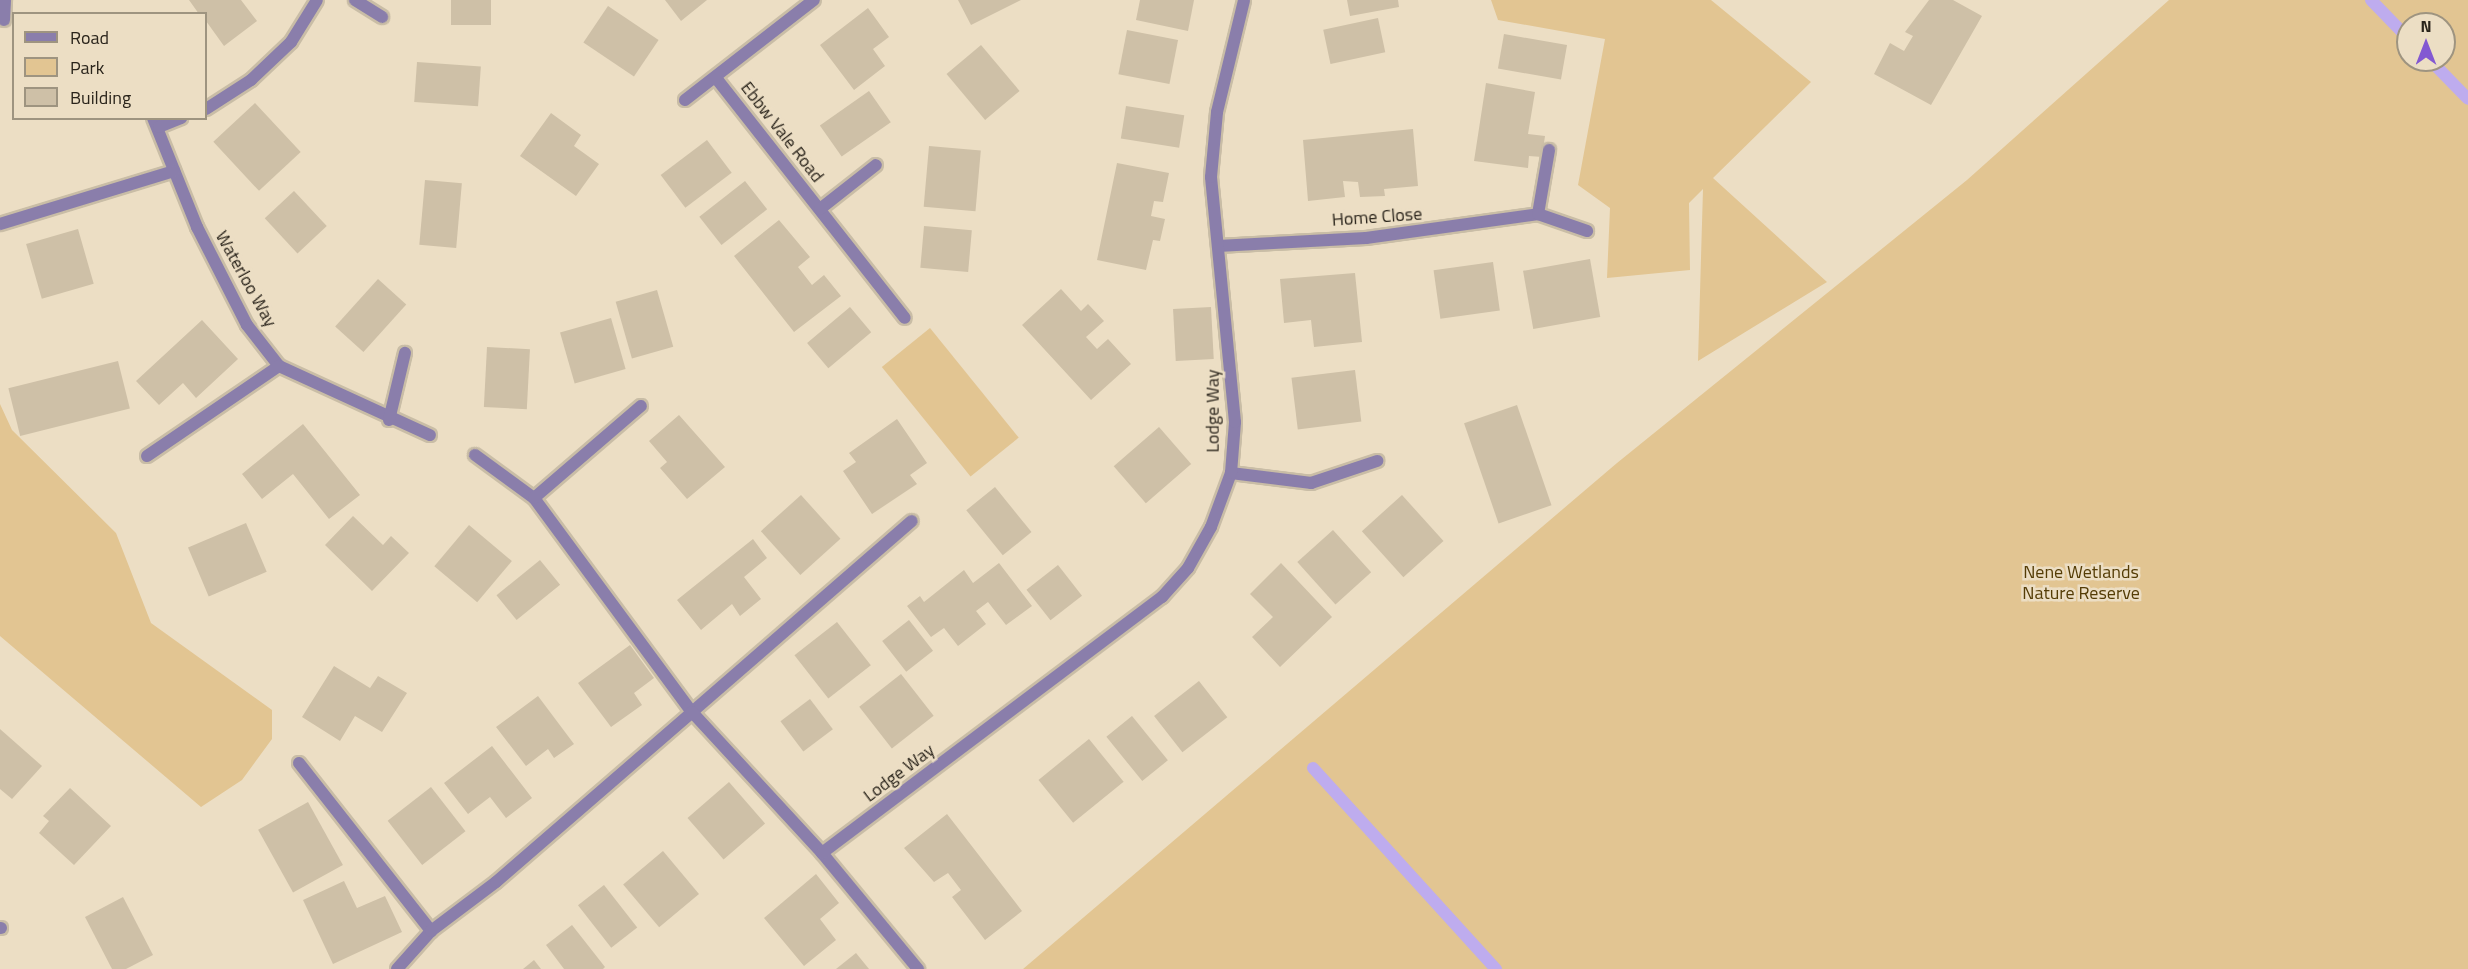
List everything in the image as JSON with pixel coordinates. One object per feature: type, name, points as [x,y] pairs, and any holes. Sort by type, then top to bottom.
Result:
[{"type":"street","points":[[5,0],[6,20]]},
{"type":"street","points":[[207,108],[251,80],[291,42],[317,0]]},
{"type":"street","points":[[355,0],[382,17]]},
{"type":"street","name":"Ebbw Vale Road","points":[[685,100],[814,0]]},
{"type":"street","name":"Lodge Way","points":[[822,853],[1162,597],[1188,568],[1211,527],[1231,473],[1235,422],[1211,177],[1217,112],[1244,0]]},
{"type":"street","name":"Ebbw Vale Road","points":[[716,78],[905,318]]},
{"type":"street","points":[[156,123],[171,120]]},
{"type":"street","name":"Waterloo Way","points":[[156,123],[174,171],[247,325],[279,366],[389,420],[430,435]]},
{"type":"street","points":[[1538,214],[1549,150]]},
{"type":"street","name":"Ebbw Vale Road","points":[[820,209],[876,165]]},
{"type":"street","points":[[0,224],[174,171]]},
{"type":"street","name":"Home Close","points":[[1218,246],[1377,237],[1538,214],[1587,231]]},
{"type":"street","points":[[389,420],[405,353]]},
{"type":"street","points":[[147,456],[279,366]]},
{"type":"street","points":[[534,498],[641,406]]},
{"type":"street","points":[[475,455],[534,498],[693,712],[822,853],[918,969]]},
{"type":"street","points":[[1231,473],[1311,483],[1377,460]]},
{"type":"street","points":[[397,969],[431,931],[496,882],[912,521]]},
{"type":"street","points":[[299,763],[431,931]]},
{"type":"green space","points":[[1491,0],[1711,0],[1811,82],[1713,178],[1827,282],[1698,361],[1703,189],[1689,203],[1690,270],[1607,278],[1610,208],[1578,185],[1605,39],[1498,20]]},
{"type":"green space","name":"Nene Wetlands Nature Reserve","points":[[2169,0],[2468,0],[2468,969],[1023,969],[1617,463],[1967,180]]},
{"type":"green space","points":[[930,328],[1019,438],[971,477],[882,367]]},
{"type":"green space","points":[[0,404],[12,430],[116,533],[151,623],[272,710],[272,739],[242,780],[201,807],[0,636]]},
{"type":"building","points":[[189,0],[241,0],[257,21],[224,46],[207,22],[207,12],[198,12]]},
{"type":"building","points":[[451,0],[491,0],[491,25],[451,25]]},
{"type":"building","points":[[665,0],[707,0],[681,21]]},
{"type":"building","points":[[958,0],[1021,0],[971,25]]},
{"type":"building","points":[[1140,0],[1194,0],[1188,31],[1136,20]]},
{"type":"building","points":[[1347,0],[1398,0],[1399,7],[1350,16]]},
{"type":"building","points":[[1929,0],[1953,0],[1982,16],[1931,105],[1874,74],[1890,43],[1904,51],[1913,36],[1905,32]]},
{"type":"building","points":[[608,6],[659,40],[634,77],[583,42]]},
{"type":"building","points":[[868,8],[889,37],[873,49],[885,66],[854,90],[820,45]]},
{"type":"building","points":[[1378,18],[1385,52],[1331,64],[1323,30]]},
{"type":"building","points":[[1127,30],[1178,40],[1169,84],[1118,74]]},
{"type":"building","points":[[1504,34],[1567,45],[1561,80],[1498,68]]},
{"type":"building","points":[[981,45],[1020,91],[985,120],[947,74]]},
{"type":"building","points":[[417,62],[481,66],[478,106],[414,102]]},
{"type":"building","points":[[1486,83],[1535,92],[1528,134],[1545,136],[1542,157],[1529,156],[1528,168],[1474,161]]},
{"type":"building","points":[[869,91],[891,122],[842,157],[820,125]]},
{"type":"building","points":[[255,103],[301,152],[259,191],[213,142]]},
{"type":"building","points":[[1126,106],[1184,115],[1179,148],[1121,139]]},
{"type":"building","points":[[551,113],[581,135],[574,146],[599,164],[576,196],[520,156]]},
{"type":"building","points":[[1413,129],[1418,186],[1384,189],[1385,196],[1360,197],[1358,182],[1343,181],[1345,197],[1308,201],[1303,140]]},
{"type":"building","points":[[707,140],[732,173],[685,208],[661,175]]},
{"type":"building","points":[[929,146],[981,151],[975,211],[924,207]]},
{"type":"building","points":[[1117,163],[1169,173],[1163,202],[1154,201],[1151,216],[1165,219],[1160,241],[1153,240],[1146,270],[1097,260]]},
{"type":"building","points":[[425,180],[462,183],[456,248],[419,245]]},
{"type":"building","points":[[745,181],[767,209],[721,245],[699,217]]},
{"type":"building","points":[[294,191],[327,226],[297,253],[265,218]]},
{"type":"building","points":[[779,220],[810,257],[798,267],[812,285],[824,275],[841,296],[794,332],[734,256]]},
{"type":"building","points":[[924,226],[972,230],[968,272],[920,268]]},
{"type":"building","points":[[78,229],[94,284],[42,299],[26,244]]},
{"type":"building","points":[[1590,259],[1600,317],[1533,329],[1523,271]]},
{"type":"building","points":[[1493,262],[1500,311],[1440,319],[1434,270]]},
{"type":"building","points":[[1355,273],[1362,342],[1314,347],[1311,320],[1284,323],[1280,279]]},
{"type":"building","points":[[378,279],[406,304],[363,352],[335,327]]},
{"type":"building","points":[[1061,289],[1081,311],[1088,304],[1104,321],[1086,337],[1097,349],[1108,339],[1131,364],[1091,400],[1022,325]]},
{"type":"building","points":[[657,290],[673,347],[632,359],[616,302]]},
{"type":"building","points":[[850,307],[871,332],[828,368],[807,343]]},
{"type":"building","points":[[1211,307],[1214,359],[1176,361],[1173,309]]},
{"type":"building","points":[[611,318],[626,369],[575,384],[560,333]]},
{"type":"building","points":[[202,320],[238,359],[196,398],[183,383],[159,405],[136,381]]},
{"type":"building","points":[[487,347],[530,349],[527,409],[484,407]]},
{"type":"building","points":[[118,361],[130,409],[20,436],[8,388]]},
{"type":"building","points":[[1355,370],[1361,422],[1298,429],[1291,378]]},
{"type":"building","points":[[1517,405],[1552,505],[1499,523],[1464,423]]},
{"type":"building","points":[[679,415],[725,467],[687,499],[660,468],[667,462],[649,441]]},
{"type":"building","points":[[897,419],[927,463],[910,475],[917,484],[872,514],[843,471],[856,462],[849,453]]},
{"type":"building","points":[[303,424],[360,495],[329,519],[293,474],[262,499],[242,474]]},
{"type":"building","points":[[1159,427],[1191,464],[1146,503],[1114,466]]},
{"type":"building","points":[[995,487],[1032,532],[1003,555],[966,510]]},
{"type":"building","points":[[801,495],[840,539],[800,575],[761,531]]},
{"type":"building","points":[[1402,495],[1443,541],[1403,577],[1362,531]]},
{"type":"building","points":[[353,516],[383,545],[391,536],[409,553],[372,591],[325,545]]},
{"type":"building","points":[[246,523],[267,572],[209,596],[188,548]]},
{"type":"building","points":[[469,525],[512,561],[477,602],[434,566]]},
{"type":"building","points":[[1333,530],[1371,572],[1335,604],[1297,562]]},
{"type":"building","points":[[753,539],[767,558],[744,577],[761,599],[740,616],[732,604],[701,630],[677,600]]},
{"type":"building","points":[[540,560],[560,585],[517,620],[496,595]]},
{"type":"building","points":[[999,563],[1032,606],[1006,625],[988,602],[976,611],[986,624],[958,646],[944,628],[931,637],[907,606],[920,596],[924,602],[964,570],[973,583]]},
{"type":"building","points":[[1281,563],[1332,617],[1280,667],[1252,637],[1273,617],[1250,594]]},
{"type":"building","points":[[1058,565],[1082,596],[1050,620],[1026,590]]},
{"type":"building","points":[[909,620],[933,651],[906,672],[882,641]]},
{"type":"building","points":[[837,622],[871,665],[828,699],[794,655]]},
{"type":"building","points":[[630,645],[654,678],[634,693],[642,705],[611,727],[578,683]]},
{"type":"building","points":[[334,666],[370,688],[378,676],[407,693],[382,732],[355,716],[340,741],[302,717]]},
{"type":"building","points":[[901,674],[934,716],[892,748],[859,707]]},
{"type":"building","points":[[1199,681],[1227,717],[1182,752],[1154,716]]},
{"type":"building","points":[[538,696],[574,744],[554,758],[548,749],[526,766],[496,727]]},
{"type":"building","points":[[810,699],[833,729],[803,752],[780,721]]},
{"type":"building","points":[[1132,716],[1168,760],[1142,781],[1106,737]]},
{"type":"building","points":[[0,729],[42,766],[12,799],[0,789]]},
{"type":"building","points":[[1089,739],[1124,782],[1073,823],[1038,780]]},
{"type":"building","points":[[492,746],[532,798],[506,818],[490,797],[468,814],[444,783]]},
{"type":"building","points":[[729,782],[765,824],[724,860],[687,818]]},
{"type":"building","points":[[431,787],[465,831],[422,865],[388,821]]},
{"type":"building","points":[[70,788],[111,826],[74,865],[39,833],[49,821],[43,816]]},
{"type":"building","points":[[308,802],[343,865],[293,893],[258,830]]},
{"type":"building","points":[[947,814],[1022,911],[985,940],[952,897],[961,890],[948,873],[934,882],[904,848]]},
{"type":"building","points":[[663,851],[699,894],[659,927],[623,884]]},
{"type":"building","points":[[816,874],[839,903],[820,919],[836,940],[804,966],[764,918]]},
{"type":"building","points":[[344,881],[357,908],[385,896],[402,932],[333,964],[303,900]]},
{"type":"building","points":[[604,885],[637,928],[611,948],[578,905]]},
{"type":"building","points":[[123,897],[153,955],[126,969],[112,969],[85,917]]},
{"type":"building","points":[[572,925],[605,967],[603,969],[564,969],[546,945]]},
{"type":"building","points":[[856,953],[869,969],[836,969]]},
{"type":"building","points":[[534,960],[541,969],[523,969]]},
{"type":"waterway","points":[[2371,0],[2396,26]]},
{"type":"waterway","points":[[2442,72],[2468,99]]},
{"type":"waterway","points":[[1313,768],[1496,969]]}]
